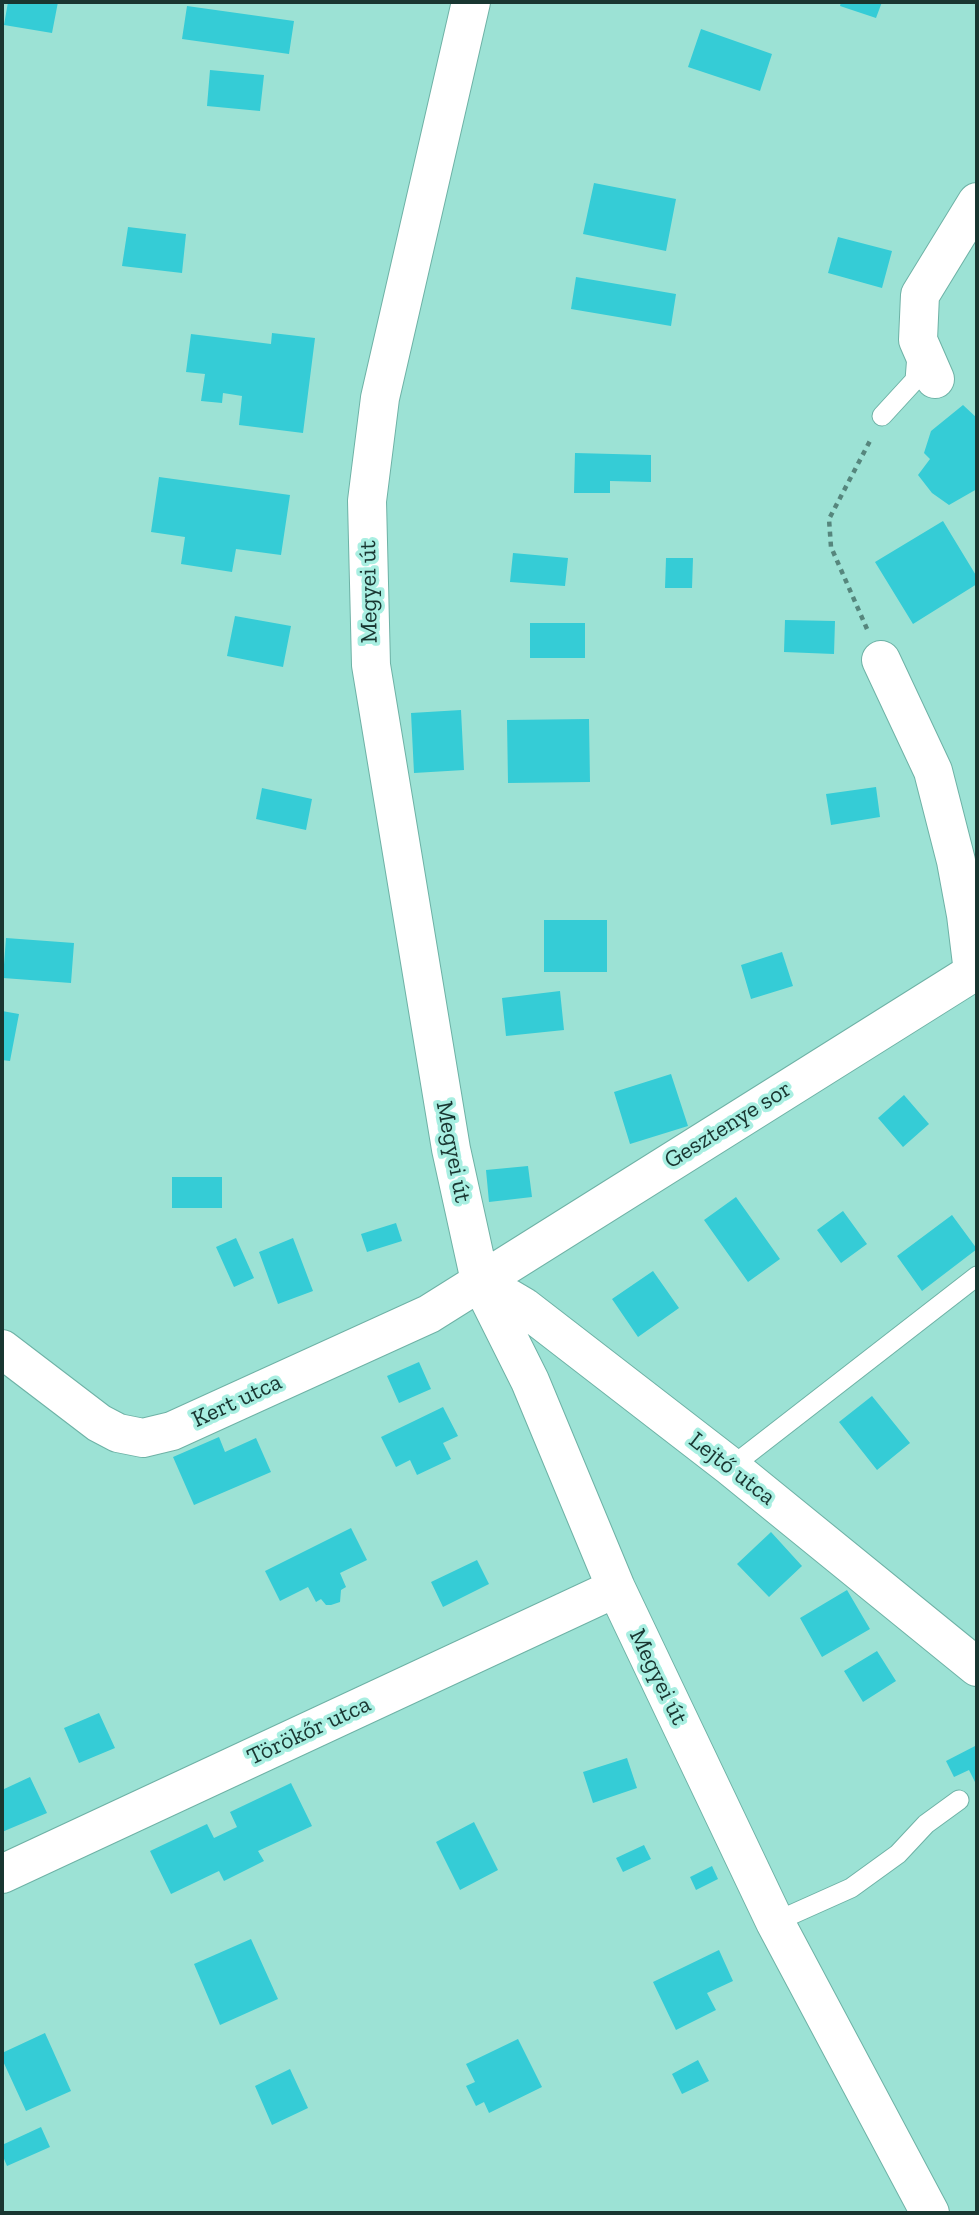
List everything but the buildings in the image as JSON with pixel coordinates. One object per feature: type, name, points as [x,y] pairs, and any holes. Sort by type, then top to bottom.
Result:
[{"type":"street","name":"Megyei út","points":[[471,2],[380,398],[367,501],[371,665],[451,1149],[480,1281],[530,1381],[616,1588],[775,1923],[930,2213]]},
{"type":"street","points":[[935,379],[918,340],[920,295],[977,202]]},
{"type":"street","points":[[881,660],[933,771],[956,861],[975,971]]},
{"type":"street","name":"Gesztenye sor","points":[[480,1281],[975,971]]},
{"type":"street","name":"Kert utca","points":[[2,1349],[99,1423],[118,1433],[143,1438],[172,1431],[429,1314],[480,1281]]},
{"type":"street","name":"Lejtő utca","points":[[480,1281],[524,1307],[731,1468],[977,1667]]},
{"type":"street","name":"Törökőr utca","points":[[2,1874],[616,1588]]},
{"type":"lane","points":[[882,416],[915,380],[918,340]]},
{"type":"lane","points":[[731,1468],[977,1276]]},
{"type":"lane","points":[[775,1923],[851,1888],[898,1854],[926,1824],[959,1800]]},
{"type":"path","points":[[881,660],[831,547],[829,519],[882,416]]}]
